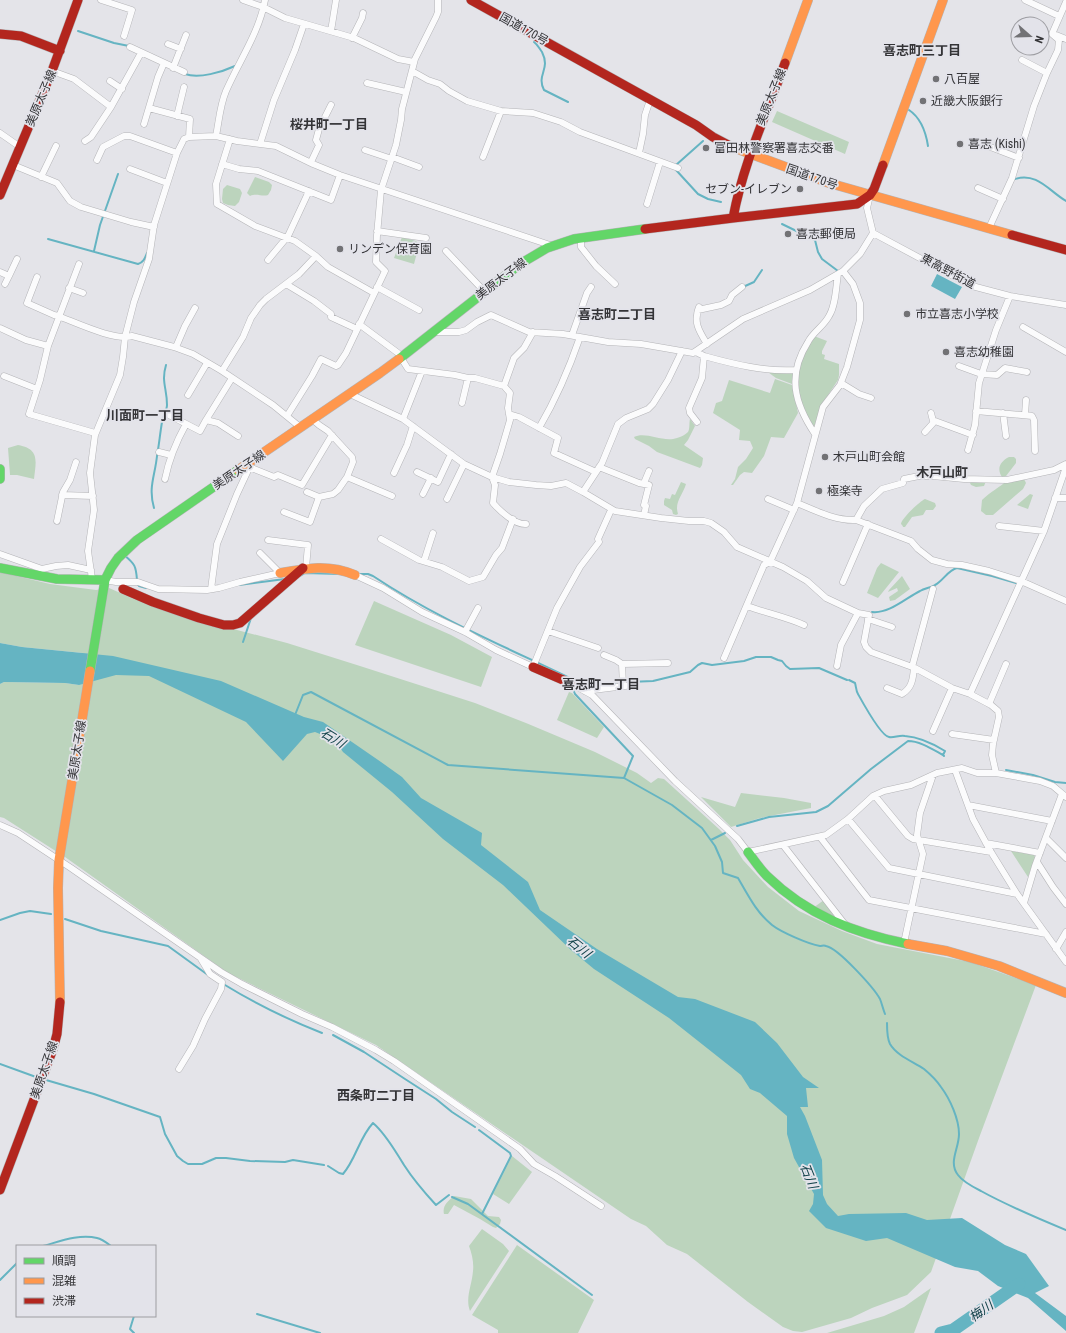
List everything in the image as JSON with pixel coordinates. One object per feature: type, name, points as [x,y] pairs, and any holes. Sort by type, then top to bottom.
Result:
[{"type":"main road","name":"美原太子線","points":[[0,195],[60,51],[78,0]]},
{"type":"main road","name":"国道170号","points":[[471,0],[696,125],[713,137],[750,154],[829,183],[1066,250]]},
{"type":"main road","name":"美原太子線","points":[[0,1190],[53,1048],[59,1022],[59,856],[105,582],[115,562],[121,554],[137,540],[251,464],[300,427],[350,394],[401,357],[431,332],[520,264],[553,246],[574,239],[600,234],[733,218],[738,188],[808,0]]},
{"type":"main road","points":[[733,218],[857,204],[870,194],[874,189],[943,0]]},
{"type":"main road","points":[[0,34],[21,36],[60,51]]},
{"type":"main road","points":[[0,469],[0,479]]},
{"type":"main road","points":[[280,573],[304,568],[323,567],[344,569],[355,575]]},
{"type":"main road","points":[[0,568],[57,579],[91,574],[105,582]]},
{"type":"main road","points":[[123,589],[153,602],[199,618],[224,625],[233,625],[240,623],[304,568]]},
{"type":"main road","points":[[533,667],[570,684]]},
{"type":"main road","points":[[748,852],[766,875],[792,898],[817,914],[848,928],[884,939],[947,951],[999,966],[1066,993]]},
{"type":"street","points":[[101,0],[132,10],[124,36]]},
{"type":"street","points":[[244,0],[263,7],[285,18],[352,38],[398,59],[414,62]]},
{"type":"street","points":[[216,136],[222,101],[250,44],[264,0]]},
{"type":"street","points":[[331,31],[336,0]]},
{"type":"street","points":[[287,416],[321,359],[336,366],[338,365],[346,353],[385,271],[376,262],[381,189],[392,158],[414,62],[436,17],[438,0]]},
{"type":"street","points":[[1025,0],[1059,16]]},
{"type":"street","points":[[989,228],[1003,199],[1019,158],[1034,106],[1058,50],[1059,40],[1052,34],[1066,2]]},
{"type":"street","points":[[352,38],[363,13]]},
{"type":"street","points":[[260,144],[274,100],[304,24]]},
{"type":"street","points":[[173,68],[186,34]]},
{"type":"street","points":[[1054,35],[1066,39]]},
{"type":"street","points":[[168,44],[181,49]]},
{"type":"street","points":[[130,47],[184,72]]},
{"type":"street","points":[[85,141],[91,136],[111,107],[141,52]]},
{"type":"street","points":[[1022,60],[1047,73]]},
{"type":"street","points":[[144,124],[164,63]]},
{"type":"street","points":[[52,71],[74,79],[111,107]]},
{"type":"street","points":[[412,71],[440,84],[467,100],[501,111],[533,113],[561,122],[580,132],[678,168]]},
{"type":"street","points":[[110,81],[122,89]]},
{"type":"street","points":[[367,83],[406,92]]},
{"type":"street","points":[[176,116],[184,87]]},
{"type":"street","points":[[638,153],[644,134],[645,115],[650,100]]},
{"type":"street","points":[[310,162],[319,145],[316,140],[319,129],[331,105]]},
{"type":"street","points":[[149,108],[190,119],[189,137]]},
{"type":"street","points":[[483,157],[501,111]]},
{"type":"street","points":[[0,133],[20,147]]},
{"type":"street","points":[[97,160],[103,146],[124,136],[130,136],[177,153]]},
{"type":"street","points":[[0,554],[42,570],[56,566],[68,565],[91,574],[88,551],[94,510],[90,473],[95,433],[120,374],[125,337],[134,302],[150,259],[154,227],[177,153],[184,139],[189,137],[216,136],[230,140],[276,146],[340,175],[553,246]]},
{"type":"street","points":[[230,140],[216,184],[217,204],[255,226],[295,241],[316,256],[328,267],[374,293]]},
{"type":"street","points":[[980,143],[1019,158]]},
{"type":"street","points":[[41,177],[56,146]]},
{"type":"street","points":[[365,150],[419,167]]},
{"type":"street","points":[[647,204],[660,162]]},
{"type":"street","points":[[222,164],[239,169],[258,171],[331,200],[340,175]]},
{"type":"street","points":[[13,165],[57,183],[70,201],[81,207],[131,222],[154,227]]},
{"type":"street","points":[[130,170],[167,183]]},
{"type":"street","points":[[978,188],[1003,199]]},
{"type":"street","points":[[268,260],[287,238],[309,192]]},
{"type":"street","points":[[431,332],[459,332],[466,330],[477,322],[491,315],[529,332],[572,335],[608,342],[641,344],[693,354],[743,319],[810,290],[841,272],[860,254],[873,233],[867,208],[870,194]]},
{"type":"street","points":[[377,231],[426,238]]},
{"type":"street","name":"東高野街道","points":[[873,233],[972,286],[1010,296],[1066,305]]},
{"type":"street","points":[[581,238],[581,247],[596,266],[615,284]]},
{"type":"street","points":[[446,251],[468,276],[484,291]]},
{"type":"street","points":[[222,371],[243,337],[251,318],[260,305],[266,298],[299,274],[316,256]]},
{"type":"street","points":[[5,284],[17,259]]},
{"type":"street","points":[[78,264],[48,346],[37,390],[29,414],[95,433]]},
{"type":"street","points":[[0,272],[9,276]]},
{"type":"street","points":[[815,434],[802,412],[796,383],[796,370],[800,357],[808,341],[830,315],[841,272]]},
{"type":"street","points":[[724,658],[764,565],[770,562],[797,504],[815,441],[815,434],[824,407],[841,383],[847,367],[860,320],[860,303],[853,284],[841,272]]},
{"type":"street","points":[[37,276],[27,302],[54,315],[107,334],[125,337],[132,336],[176,347],[193,354],[273,404],[300,427]]},
{"type":"street","points":[[286,284],[314,301],[331,314],[331,317],[358,327],[398,353],[408,369],[475,378],[504,386],[510,393],[508,408],[510,420],[492,477],[495,485],[494,503],[500,512],[523,525],[526,524]]},
{"type":"street","points":[[377,286],[419,310]]},
{"type":"street","points":[[572,335],[587,293],[591,287]]},
{"type":"street","points":[[707,344],[698,330],[698,308],[721,306],[729,301],[732,295],[742,287]]},
{"type":"street","points":[[69,288],[83,294]]},
{"type":"street","points":[[968,450],[975,425],[981,374],[996,330],[1010,296]]},
{"type":"street","points":[[176,347],[195,308]]},
{"type":"street","points":[[1023,327],[1066,352]]},
{"type":"street","points":[[0,328],[26,340],[48,346]]},
{"type":"street","points":[[504,386],[514,358],[524,348],[533,332]]},
{"type":"street","points":[[539,428],[559,390],[580,337]]},
{"type":"street","points":[[584,492],[602,463],[618,424],[626,418],[648,409],[653,404],[668,380],[682,351]]},
{"type":"street","points":[[696,352],[704,356],[761,368],[783,371],[796,370]]},
{"type":"street","points":[[697,422],[689,408],[702,378],[704,356]]},
{"type":"street","points":[[188,395],[207,363]]},
{"type":"street","points":[[959,366],[981,374],[997,375],[1005,368],[1026,372]]},
{"type":"street","points":[[403,419],[422,371]]},
{"type":"street","points":[[4,376],[37,390]]},
{"type":"street","points":[[167,414],[200,431],[232,378]]},
{"type":"street","points":[[462,403],[468,378]]},
{"type":"street","points":[[841,383],[859,394],[871,398]]},
{"type":"street","points":[[350,394],[403,419],[464,464],[492,477],[509,482],[551,486],[566,483],[584,492],[611,510],[661,518],[704,521],[711,523],[724,532],[737,547],[783,567],[807,581],[826,598],[858,613],[869,616],[864,642],[871,652],[913,668],[952,688],[970,694],[990,704],[998,711],[999,717],[992,755],[996,773]]},
{"type":"street","points":[[1025,415],[1026,400]]},
{"type":"street","points":[[976,411],[1032,416],[1034,420],[1036,451]]},
{"type":"street","points":[[932,413],[933,420],[935,422],[972,435]]},
{"type":"street","points":[[1003,413],[1006,436]]},
{"type":"street","points":[[509,414],[519,417],[558,438],[554,453],[598,470],[649,485],[644,505],[646,506],[644,515]]},
{"type":"street","points":[[307,492],[319,497],[333,494],[338,490],[347,477],[353,462],[352,457],[332,435],[312,419]]},
{"type":"street","points":[[206,420],[218,423],[238,436]]},
{"type":"street","points":[[925,432],[935,422]]},
{"type":"street","points":[[164,479],[176,442],[186,424]]},
{"type":"street","points":[[394,473],[407,446],[413,426]]},
{"type":"street","points":[[211,589],[217,544],[236,494],[251,464],[274,477],[278,475],[302,484],[332,435]]},
{"type":"street","points":[[159,452],[172,455]]},
{"type":"street","points":[[417,472],[438,482],[451,454]]},
{"type":"street","points":[[57,521],[62,495],[76,462]]},
{"type":"street","points":[[447,499],[464,464]]},
{"type":"street","points":[[856,520],[864,506],[878,492],[889,486],[903,484],[904,479],[920,476],[933,476],[964,479],[1007,480],[1066,466],[1065,474],[1044,531],[970,694]]},
{"type":"street","points":[[644,483],[649,471]]},
{"type":"street","points":[[347,477],[392,496]]},
{"type":"street","points":[[423,494],[431,478]]},
{"type":"street","points":[[444,486],[451,489]]},
{"type":"street","points":[[62,495],[92,496]]},
{"type":"street","points":[[284,512],[310,522],[319,497]]},
{"type":"street","points":[[1055,498],[1066,498]]},
{"type":"street","points":[[768,499],[794,510]]},
{"type":"street","points":[[797,504],[833,517],[856,520],[911,541],[918,549],[932,560],[946,564],[962,565],[1020,581],[1066,601]]},
{"type":"street","points":[[355,575],[383,588],[422,612],[466,630],[496,650],[533,667],[557,608],[580,568],[599,542],[598,539],[611,510]]},
{"type":"street","points":[[380,539],[419,560],[442,566],[469,581],[484,577],[496,555],[502,548],[513,519]]},
{"type":"street","points":[[843,582],[868,524]]},
{"type":"street","points":[[999,526],[1044,531]]},
{"type":"street","points":[[424,561],[433,532]]},
{"type":"street","points":[[268,540],[308,545],[304,568]]},
{"type":"street","points":[[260,553],[280,573]]},
{"type":"street","points":[[105,582],[138,582],[158,589],[211,589],[280,573]]},
{"type":"street","points":[[105,582],[123,589]]},
{"type":"street","points":[[888,688],[902,694],[908,691],[913,678],[913,668],[933,589]]},
{"type":"street","points":[[747,606],[778,617],[789,618],[804,625]]},
{"type":"street","points":[[466,630],[478,608]]},
{"type":"street","points":[[837,666],[841,644],[858,613]]},
{"type":"street","points":[[868,619],[892,627]]},
{"type":"street","points":[[548,631],[598,648]]},
{"type":"street","points":[[834,643],[841,644]]},
{"type":"street","points":[[604,655],[622,664],[668,663]]},
{"type":"street","points":[[622,664],[622,686]]},
{"type":"street","points":[[990,704],[1006,664]]},
{"type":"street","points":[[1001,677],[1008,680]]},
{"type":"street","points":[[570,684],[592,696],[675,781],[738,840],[748,852],[826,835],[875,796],[884,791],[911,785],[933,775],[962,768],[977,773],[996,773],[1040,781],[1053,786],[1064,796],[1052,821],[1040,853],[1024,903]]},
{"type":"street","points":[[585,691],[633,685]]},
{"type":"street","points":[[933,731],[952,688]]},
{"type":"street","points":[[952,734],[994,740]]},
{"type":"street","points":[[955,770],[973,819],[991,852],[1017,894],[1066,962]]},
{"type":"street","points":[[904,943],[923,854],[917,834],[920,813],[933,775]]},
{"type":"street","points":[[875,796],[908,836],[919,840],[991,852]]},
{"type":"street","points":[[968,805],[1052,821]]},
{"type":"street","points":[[848,819],[889,868],[1017,894]]},
{"type":"street","points":[[0,825],[18,833],[59,856],[200,958],[242,984],[332,1026],[394,1061],[520,1149],[534,1164],[601,1206]]},
{"type":"street","points":[[820,836],[868,900],[1046,934]]},
{"type":"street","points":[[1046,838],[1066,858]]},
{"type":"street","points":[[986,843],[1040,853]]},
{"type":"street","points":[[783,845],[848,928]]},
{"type":"street","points":[[1037,862],[1066,904]]},
{"type":"street","points":[[1056,949],[1066,932]]},
{"type":"street","points":[[179,1069],[193,1046],[205,1019],[222,988],[222,983],[210,974],[200,958]]},
{"type":"green space","points":[[777,111],[849,142],[845,154],[772,122]]},
{"type":"green space","points":[[255,177],[269,182],[272,185],[268,195],[250,196],[247,193]]},
{"type":"green space","points":[[227,185],[240,189],[242,193],[239,202],[235,206],[223,203],[223,189]]},
{"type":"green space","points":[[402,237],[416,241],[419,245],[414,264],[394,258]]},
{"type":"green space","points":[[814,336],[827,341],[822,354],[825,355],[824,359],[839,364],[839,375],[838,380],[822,404],[814,427],[800,403],[797,379],[802,357]]},
{"type":"green space","points":[[765,370],[793,372],[792,384],[776,378]]},
{"type":"green space","points":[[775,379],[792,385],[798,413],[784,438],[771,437],[764,456],[752,473],[744,472],[733,485],[731,485],[735,479],[738,467],[746,459],[753,448],[750,441],[739,440],[740,430],[713,413],[716,403],[722,401],[729,380],[770,393]]},
{"type":"green space","points":[[690,419],[695,426],[684,445],[703,458],[700,468],[657,452],[634,437],[644,435],[666,439],[678,438],[688,432]]},
{"type":"green space","points":[[18,445],[30,449],[35,457],[34,479],[10,475],[8,448]]},
{"type":"green space","points":[[1009,457],[1014,457],[1016,459],[1016,463],[1006,476],[1002,477],[999,471],[1000,465]]},
{"type":"green space","points":[[974,479],[986,481],[984,486],[976,487],[971,485],[970,483]]},
{"type":"green space","points":[[1024,479],[1026,483],[1023,489],[993,515],[986,515],[981,511],[982,500],[1008,480]]},
{"type":"green space","points":[[681,482],[686,484],[678,502],[678,514],[676,515],[673,514],[672,510],[664,505],[664,501],[665,498],[670,499],[672,494],[675,495]]},
{"type":"green space","points":[[1030,494],[1033,495],[1028,509],[1017,505]]},
{"type":"green space","points":[[925,499],[935,503],[936,506],[933,510],[926,510],[923,515],[912,517],[905,527],[903,527],[901,524],[904,518],[915,506]]},
{"type":"green space","points":[[881,563],[899,572],[878,598],[867,593],[877,568]]},
{"type":"green space","points":[[0,572],[50,584],[96,590],[109,588],[134,599],[180,615],[287,643],[475,703],[526,723],[595,752],[637,773],[651,783],[658,778],[664,779],[730,840],[743,860],[768,887],[799,911],[842,931],[877,944],[970,962],[1036,985],[931,1272],[907,1295],[872,1308],[851,1318],[802,1332],[793,1331],[783,1327],[748,1302],[687,1254],[667,1245],[646,1226],[631,1219],[376,1045],[228,973],[65,857],[4,818],[0,817],[0,684],[4,682],[65,683],[79,685],[83,653],[22,647],[0,643]]},
{"type":"green space","points":[[902,576],[910,589],[895,600],[890,601],[889,597],[898,591],[897,588],[888,592]]},
{"type":"green space","points":[[374,601],[451,635],[492,657],[481,687],[355,645]]},
{"type":"green space","points":[[569,692],[572,693],[604,727],[597,738],[557,720]]},
{"type":"green space","points":[[741,793],[811,803],[811,808],[760,818],[731,827],[701,797],[735,807]]},
{"type":"green space","points":[[1011,851],[1034,855],[1035,857],[1028,877]]},
{"type":"green space","points":[[824,900],[834,915],[833,917],[813,908]]},
{"type":"green space","points":[[512,1156],[532,1172],[509,1204],[493,1194]]},
{"type":"green space","points":[[454,1196],[471,1199],[488,1216],[499,1217],[501,1220],[500,1224],[496,1228],[493,1227],[454,1205],[448,1214],[444,1214],[445,1206]]},
{"type":"green space","points":[[482,1229],[503,1244],[509,1251],[470,1311],[468,1296],[473,1265],[469,1246]]},
{"type":"green space","points":[[517,1245],[594,1300],[578,1333],[498,1333],[498,1330],[472,1315]]},
{"type":"green space","points":[[931,1288],[914,1333],[827,1333],[884,1316],[904,1307]]},
{"type":"water","points":[[937,274],[962,287],[955,299],[931,286]]},
{"type":"water","name":"石川","points":[[0,643],[22,647],[113,656],[221,681],[304,717],[323,722],[402,777],[421,798],[482,833],[481,845],[528,882],[540,910],[597,949],[678,997],[695,999],[755,1022],[777,1043],[803,1077],[819,1088],[806,1088],[808,1107],[800,1107],[822,1160],[823,1195],[827,1204],[838,1216],[849,1214],[906,1213],[927,1220],[962,1218],[1005,1245],[1026,1254],[1049,1286],[1035,1293],[1066,1316],[1066,1331],[1028,1298],[998,1286],[978,1271],[955,1267],[887,1238],[866,1241],[826,1228],[809,1211],[813,1204],[814,1194],[794,1158],[787,1134],[787,1116],[760,1093],[750,1089],[741,1075],[669,1018],[594,969],[571,950],[503,885],[443,839],[392,792],[343,752],[335,740],[315,732],[307,734],[283,761],[246,722],[149,676],[116,675],[79,685],[65,683],[4,682],[0,684]]},
{"type":"waterway","points":[[78,31],[114,43],[129,46]]},
{"type":"waterway","points":[[534,42],[542,52],[544,58],[545,63],[542,76],[542,85],[544,90],[568,102]]},
{"type":"waterway","points":[[186,72],[185,74],[197,76],[217,72],[235,66]]},
{"type":"waterway","points":[[909,110],[920,121],[928,146]]},
{"type":"waterway","points":[[676,165],[703,141]]},
{"type":"waterway","points":[[676,170],[698,194],[708,199],[721,202]]},
{"type":"waterway","points":[[94,251],[100,225],[118,174]]},
{"type":"waterway","points":[[1015,179],[1030,178],[1036,180],[1066,201]]},
{"type":"waterway","points":[[782,224],[815,240],[818,252],[822,259],[838,271]]},
{"type":"waterway","points":[[48,239],[138,264],[143,261],[147,253]]},
{"type":"waterway","points":[[743,287],[754,282],[762,270]]},
{"type":"waterway","points":[[154,508],[152,501],[152,482],[162,422],[167,405],[164,381],[166,365]]},
{"type":"waterway","points":[[124,555],[134,566],[137,580]]},
{"type":"waterway","points":[[872,612],[885,611],[897,605],[922,590],[935,585],[951,571],[957,568],[1016,583]]},
{"type":"waterway","points":[[300,576],[305,573],[340,574]]},
{"type":"waterway","points":[[359,574],[368,574],[373,576],[446,619],[574,680],[574,682]]},
{"type":"waterway","points":[[239,585],[285,579]]},
{"type":"waterway","points":[[138,584],[139,586],[146,588]]},
{"type":"waterway","points":[[243,642],[251,618]]},
{"type":"waterway","points":[[629,682],[653,681],[690,672],[702,663],[712,665],[744,661],[756,657],[771,657],[782,661],[790,669],[819,668],[847,680]]},
{"type":"waterway","points":[[574,680],[591,687],[615,684]]},
{"type":"waterway","points":[[849,680],[855,683],[857,693],[881,731],[889,737],[903,736],[921,739],[945,751],[944,756]]},
{"type":"waterway","points":[[573,686],[575,694],[633,756],[624,778]]},
{"type":"waterway","points":[[295,715],[303,695],[311,692],[448,765],[624,778],[672,805],[702,828],[715,846],[722,862],[723,873],[738,878],[761,915],[776,928],[788,934],[815,945],[832,948],[855,969],[876,994],[880,999],[885,1014]]},
{"type":"waterway","points":[[737,826],[769,817],[816,812],[828,806],[871,769],[908,741],[921,744],[943,755]]},
{"type":"waterway","points":[[1006,770],[1033,775],[1055,782],[1066,783]]},
{"type":"waterway","points":[[711,840],[725,833]]},
{"type":"waterway","points":[[0,920],[30,911],[51,914]]},
{"type":"waterway","points":[[65,919],[101,931],[168,946],[208,975]]},
{"type":"waterway","points":[[225,985],[297,1023],[322,1033]]},
{"type":"waterway","points":[[887,1023],[888,1039],[893,1048],[929,1073],[951,1103],[959,1128],[959,1140],[954,1165],[960,1178],[1002,1202],[1066,1230]]},
{"type":"waterway","points":[[333,1035],[364,1052],[436,1099],[452,1112],[475,1127]]},
{"type":"waterway","points":[[0,1064],[36,1077]]},
{"type":"waterway","points":[[46,1080],[94,1094],[160,1117],[165,1134],[177,1156],[188,1164],[202,1164],[216,1158],[226,1158],[250,1161],[285,1162],[293,1160],[324,1165]]},
{"type":"waterway","points":[[328,1166],[343,1174],[351,1162],[364,1135],[373,1123],[386,1137],[407,1170],[436,1205],[449,1195]]},
{"type":"waterway","points":[[479,1130],[510,1153],[511,1156],[482,1214]]},
{"type":"waterway","points":[[452,1197],[468,1204],[592,1295]]},
{"type":"waterway","points":[[47,1245],[84,1237],[99,1239],[110,1245]]},
{"type":"waterway","points":[[0,1280],[16,1264]]},
{"type":"waterway","name":"梅川","points":[[941,1333],[953,1330],[1019,1284]]},
{"type":"waterway","points":[[257,1314],[320,1333]]},
{"type":"waterway","points":[[134,1317],[130,1329],[134,1333]]},
{"type":"traffic: fast","points":[[399,359],[520,264],[547,248],[574,239],[645,229]]},
{"type":"traffic: fast","points":[[0,469],[0,479]]},
{"type":"traffic: fast","points":[[90,671],[105,580],[118,558],[137,540],[238,470]]},
{"type":"traffic: fast","points":[[0,568],[57,579],[105,580]]},
{"type":"traffic: fast","points":[[748,852],[767,876],[782,890],[815,912],[850,928],[888,940],[908,944]]},
{"type":"traffic: slow","points":[[785,63],[808,0]]},
{"type":"traffic: slow","points":[[883,165],[943,0]]},
{"type":"traffic: slow","points":[[732,147],[829,183],[1012,235]]},
{"type":"traffic: slow","points":[[238,470],[399,359]]},
{"type":"traffic: slow","points":[[280,573],[327,568],[336,569],[355,575]]},
{"type":"traffic: slow","points":[[60,1002],[59,860],[90,671]]},
{"type":"traffic: slow","points":[[908,944],[947,951],[999,966],[1066,993]]},
{"type":"traffic: jam","points":[[0,195],[52,71],[78,0]]},
{"type":"traffic: jam","points":[[471,0],[696,125],[713,137],[732,147]]},
{"type":"traffic: jam","points":[[0,34],[21,36],[60,51]]},
{"type":"traffic: jam","points":[[645,229],[733,218],[737,198],[749,159],[785,63]]},
{"type":"traffic: jam","points":[[733,218],[857,204],[870,195],[874,189],[883,165]]},
{"type":"traffic: jam","points":[[1012,235],[1066,250]]},
{"type":"traffic: jam","points":[[123,589],[153,602],[199,618],[224,625],[233,625],[240,623],[303,568]]},
{"type":"traffic: jam","points":[[533,667],[570,683]]},
{"type":"traffic: jam","points":[[0,1190],[53,1049],[57,1034],[60,1002]]},
{"type":"place","name":"八百屋","points":[[936,79]]},
{"type":"place","name":"近畿大阪銀行","points":[[923,101]]},
{"type":"place","name":"喜志 (Kishi)","points":[[960,144]]},
{"type":"place","name":"富田林警察署喜志交番","points":[[706,148]]},
{"type":"place","name":"セブン-イレブン","points":[[800,189]]},
{"type":"place","name":"喜志郵便局","points":[[788,234]]},
{"type":"place","name":"リンデン保育園","points":[[340,249]]},
{"type":"place","name":"市立喜志小学校","points":[[907,314]]},
{"type":"place","name":"喜志幼稚園","points":[[946,352]]},
{"type":"place","name":"木戸山町会館","points":[[825,457]]},
{"type":"place","name":"極楽寺","points":[[819,491]]},
{"type":"district","name":"喜志町三丁目","points":[[922,50]]},
{"type":"district","name":"桜井町一丁目","points":[[329,124]]},
{"type":"district","name":"喜志町二丁目","points":[[617,314]]},
{"type":"district","name":"川面町一丁目","points":[[145,415]]},
{"type":"district","name":"木戸山町","points":[[942,472]]},
{"type":"district","name":"喜志町一丁目","points":[[601,684]]},
{"type":"district","name":"西条町二丁目","points":[[376,1095]]}]
